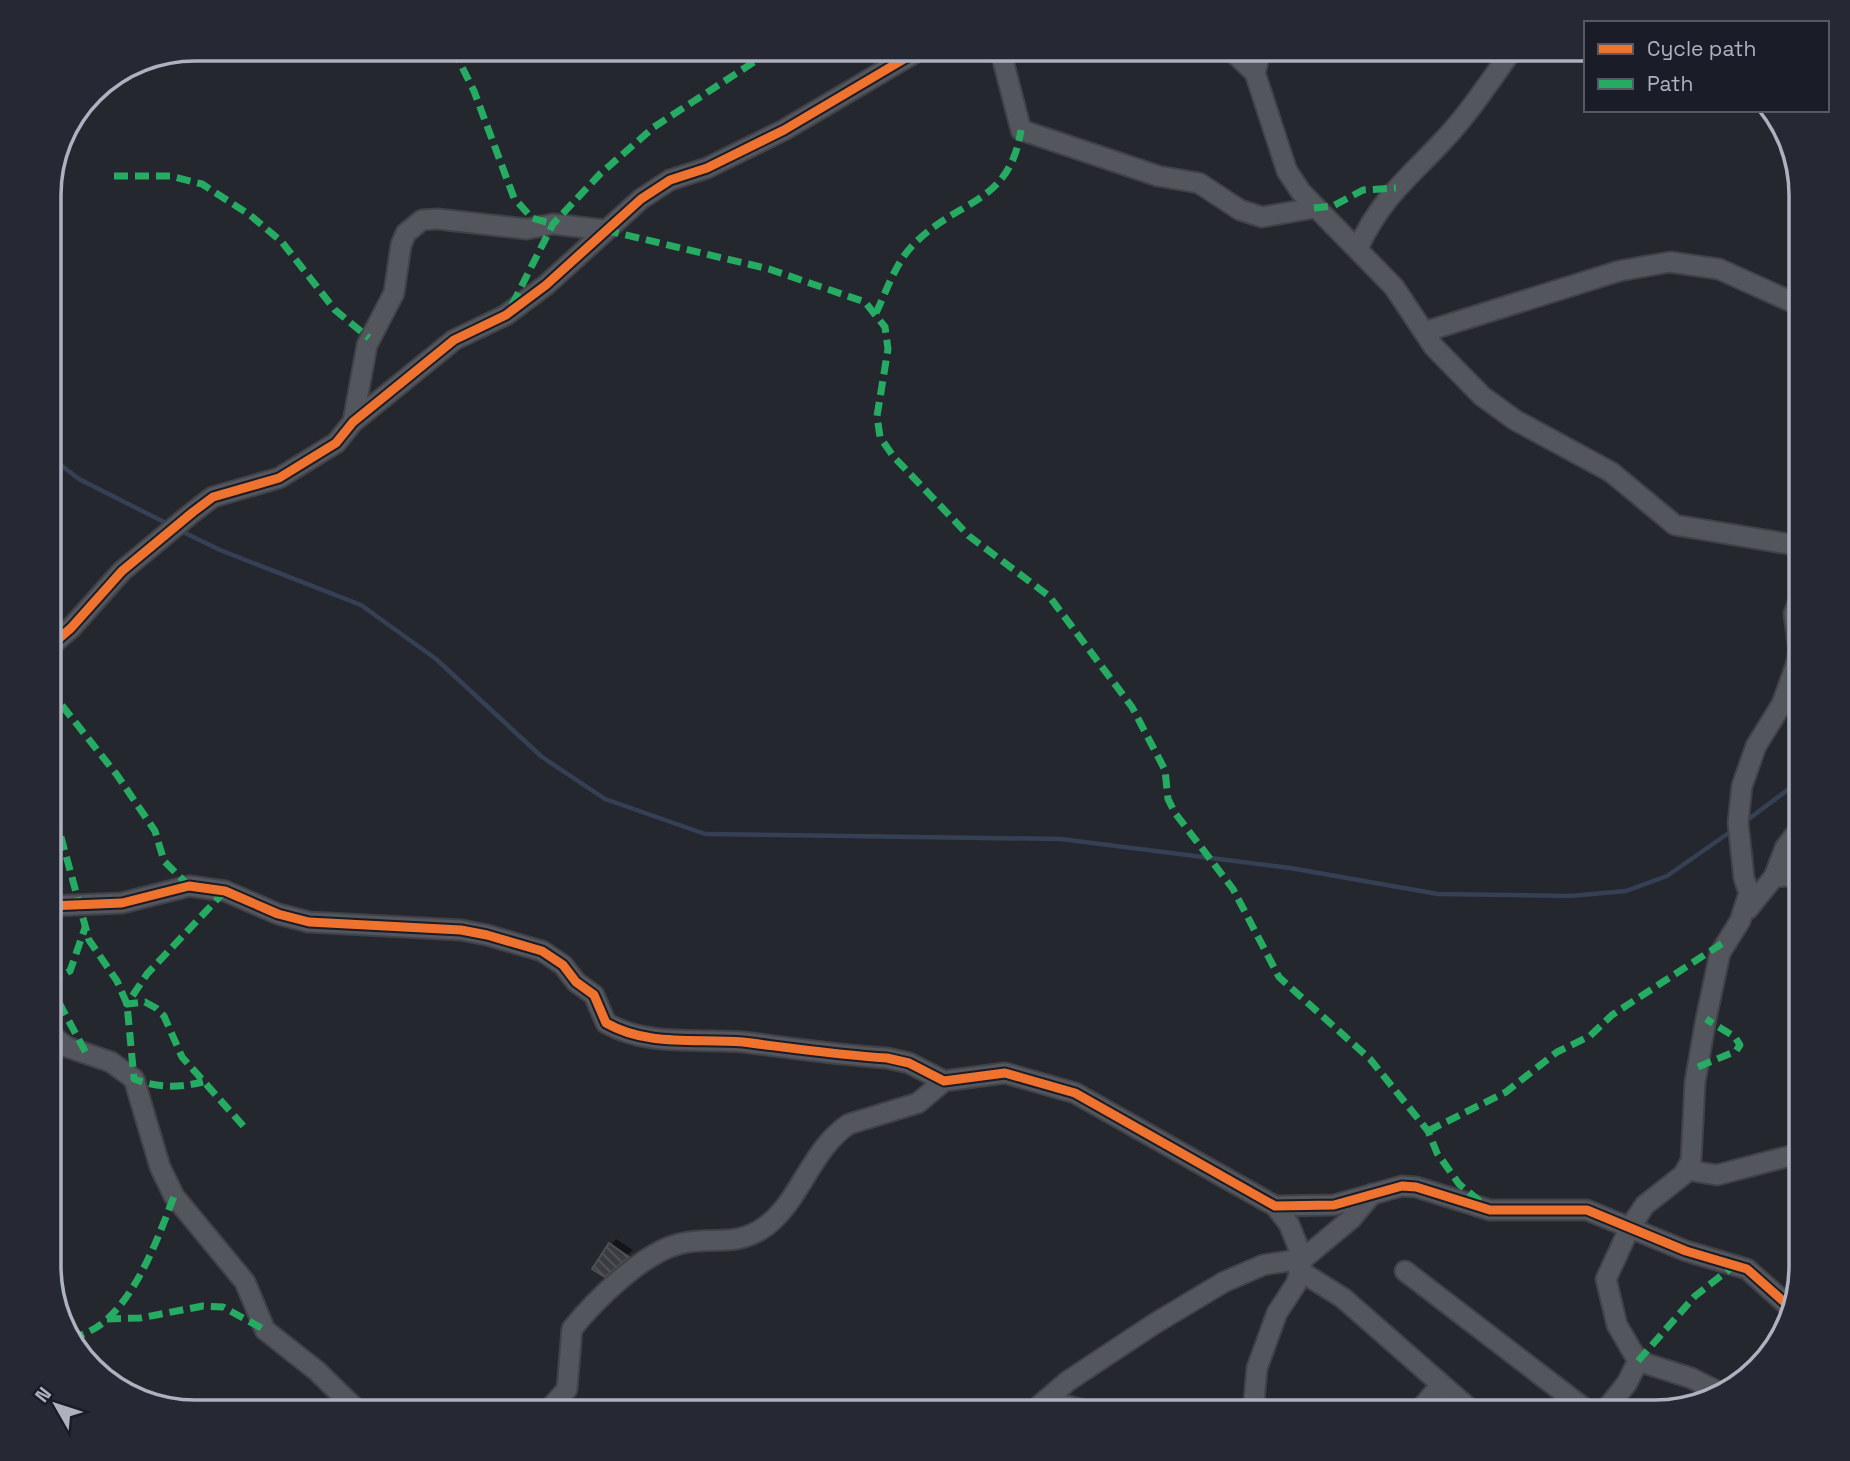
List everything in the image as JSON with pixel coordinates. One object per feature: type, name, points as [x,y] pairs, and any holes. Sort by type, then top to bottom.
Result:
[{"type":"street","points":[[1003,61],[1021,130],[1158,176],[1199,183],[1240,210],[1262,217],[1314,208]]},
{"type":"street","points":[[1243,61],[1255,73],[1287,171],[1314,208],[1358,248],[1394,287],[1434,347],[1482,396],[1515,420],[1611,472],[1675,525],[1789,544]]},
{"type":"street","points":[[1255,73],[1258,61]]},
{"type":"street","points":[[1358,248],[1382,202],[1441,143],[1478,99],[1505,61]]},
{"type":"street","points":[[62,636],[122,571],[213,497],[279,478],[336,443],[353,422],[454,340],[506,315],[546,285],[641,199],[670,180],[707,168],[784,130],[899,62]]},
{"type":"street","points":[[353,422],[367,345],[394,293],[401,245],[406,233],[422,220],[439,219],[527,229],[553,224],[605,230]]},
{"type":"street","points":[[1424,332],[1619,271],[1670,262],[1718,269],[1789,301]]},
{"type":"street","points":[[1741,921],[1749,893],[1744,878],[1738,824],[1742,786],[1756,746],[1782,704],[1789,684]]},
{"type":"street","points":[[1710,1388],[1691,1378],[1638,1361],[1617,1325],[1606,1279],[1630,1227],[1645,1205],[1687,1170],[1692,1154],[1695,1082],[1720,953],[1756,897],[1774,877],[1784,848],[1789,842]]},
{"type":"street","points":[[1774,877],[1789,876]]},
{"type":"street","points":[[62,905],[121,903],[189,886],[225,891],[278,914],[309,922],[461,930],[542,951],[594,995],[606,1023],[634,1036],[740,1042],[887,1058],[909,1063],[944,1081]]},
{"type":"street","points":[[62,1043],[111,1062],[134,1079],[160,1167],[174,1196],[246,1282],[265,1330],[317,1371],[347,1400]]},
{"type":"street","points":[[557,1400],[567,1389],[572,1329],[636,1268],[658,1252],[681,1243],[742,1240],[764,1228],[780,1213],[802,1178],[840,1129],[849,1124],[918,1103],[944,1081],[1005,1073],[1075,1093],[1275,1206],[1293,1231],[1302,1265],[1458,1400]]},
{"type":"street","points":[[1687,1170],[1717,1175],[1789,1156]]},
{"type":"street","points":[[1275,1206],[1334,1205],[1395,1187],[1416,1187],[1490,1210],[1587,1210],[1686,1251],[1747,1269],[1784,1301]]},
{"type":"street","points":[[1254,1400],[1257,1368],[1264,1347],[1277,1313],[1296,1284],[1302,1265],[1352,1219],[1372,1194]]},
{"type":"street","points":[[1046,1400],[1068,1381],[1224,1282],[1263,1265],[1302,1265]]},
{"type":"street","points":[[1405,1271],[1573,1400]]},
{"type":"street","points":[[1614,1400],[1627,1383],[1638,1361]]},
{"type":"street","points":[[1428,1400],[1440,1386]]},
{"type":"building","points":[[609,1243],[629,1257],[605,1277],[592,1269]]},
{"type":"waterway","points":[[62,466],[79,479],[168,524]]},
{"type":"waterway","points":[[179,530],[220,550],[361,605],[436,659],[542,757],[605,799],[705,834],[1061,839],[1290,868],[1438,894],[1570,896],[1626,891],[1667,876],[1733,830]]},
{"type":"waterway","points":[[1746,821],[1789,789]]},
{"type":"marked path","points":[[459,62],[474,91],[514,198],[532,218],[553,224]]},
{"type":"marked path","points":[[512,305],[553,224],[600,174],[654,127],[755,62]]},
{"type":"marked path","points":[[876,313],[897,267],[908,250],[932,228],[980,198],[1006,173],[1015,155],[1021,130]]},
{"type":"marked path","points":[[114,176],[170,176],[202,184],[250,215],[282,242],[335,310],[369,338]]},
{"type":"marked path","points":[[1314,208],[1333,206],[1363,190],[1396,188]]},
{"type":"marked path","points":[[605,230],[769,269],[865,302],[885,327],[888,349],[877,416],[880,437],[893,456],[969,536],[1049,596],[1132,707],[1165,770],[1168,799],[1175,813],[1233,889],[1279,977],[1370,1059],[1428,1131],[1437,1153],[1459,1184],[1482,1203]]},
{"type":"marked path","points":[[62,705],[117,775],[155,831],[164,861],[189,886]]},
{"type":"marked path","points":[[62,841],[89,940],[117,981],[127,1004],[134,1079],[168,1086],[203,1082]]},
{"type":"marked path","points":[[225,891],[147,974],[127,1004],[145,1002],[164,1016],[182,1057],[246,1129]]},
{"type":"marked path","points":[[62,976],[70,971],[85,928]]},
{"type":"marked path","points":[[1428,1131],[1506,1092],[1557,1052],[1590,1036],[1612,1015],[1726,941]]},
{"type":"marked path","points":[[62,1008],[86,1053]]},
{"type":"marked path","points":[[1698,1067],[1736,1051],[1740,1045],[1735,1037],[1706,1019]]},
{"type":"marked path","points":[[81,1336],[101,1324],[128,1295],[146,1263],[174,1196]]},
{"type":"marked path","points":[[1638,1361],[1695,1296],[1735,1265]]},
{"type":"marked path","points":[[107,1319],[140,1318],[203,1306],[223,1307],[265,1330]]},
{"type":"cycle path","points":[[62,636],[122,571],[193,512],[213,497],[279,478],[336,443],[353,422],[454,340],[506,315],[546,285],[641,199],[670,180],[707,168],[784,130],[900,62]]},
{"type":"cycle path","points":[[62,905],[122,903],[189,886],[225,891],[278,914],[309,922],[461,930],[487,935],[542,951],[563,965],[576,982],[594,995],[606,1023],[639,1036],[743,1042],[887,1058],[909,1063],[944,1081],[1005,1073],[1075,1093],[1275,1206],[1334,1205],[1402,1186],[1416,1187],[1490,1210],[1587,1210],[1686,1251],[1747,1269],[1784,1302]]}]
